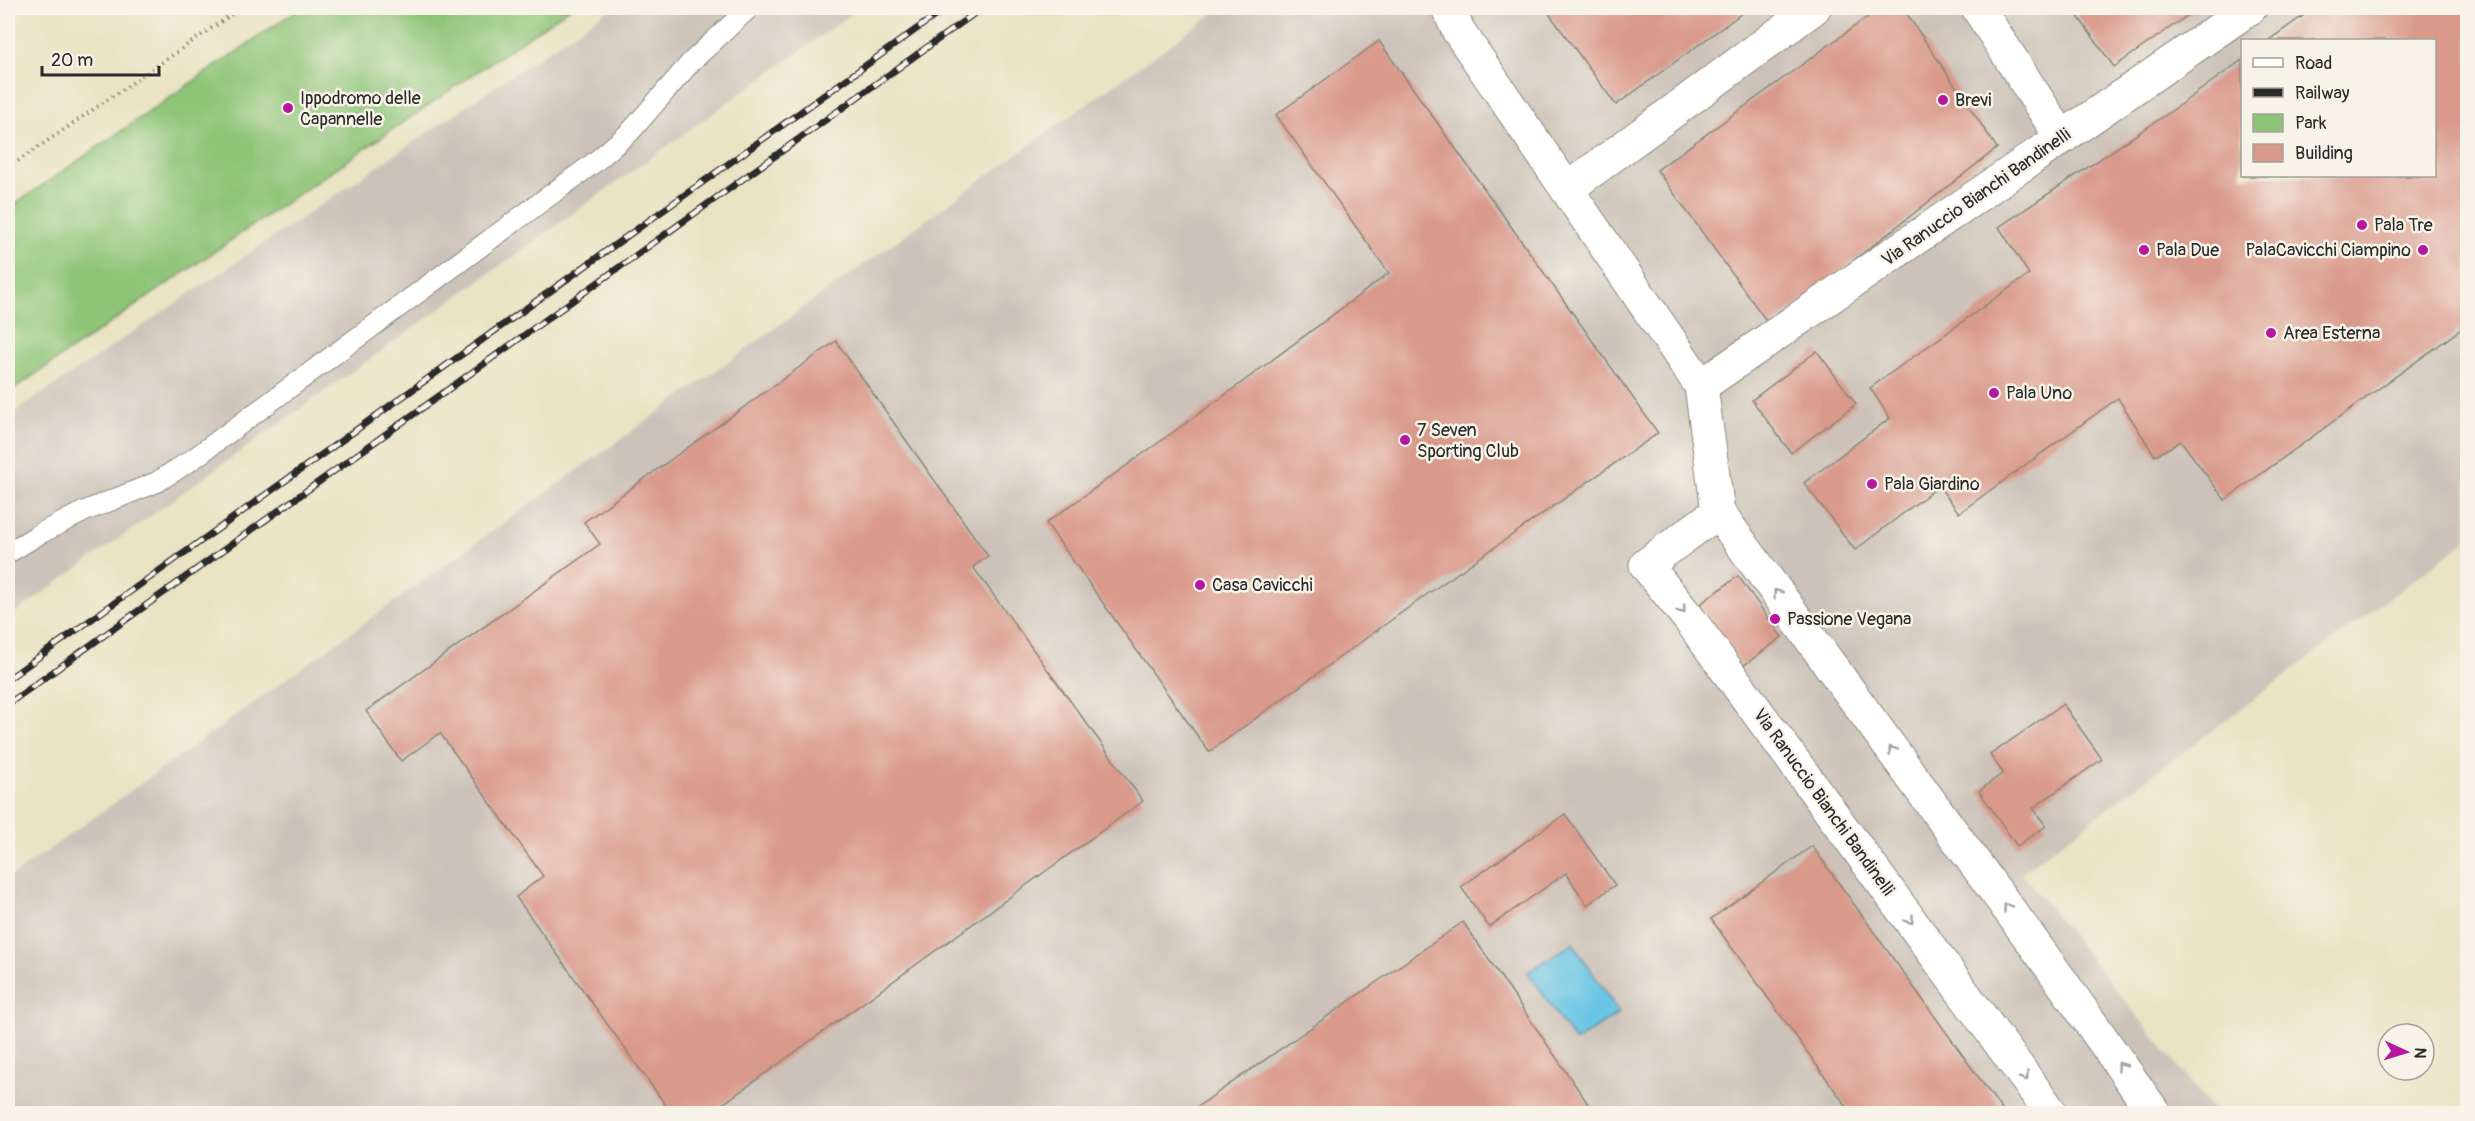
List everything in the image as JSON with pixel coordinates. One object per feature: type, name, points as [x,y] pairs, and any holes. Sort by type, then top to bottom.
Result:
[{"type":"street","points":[[1448,8],[1458,30],[1701,386],[1718,512],[2155,1113]]},
{"type":"street","points":[[1567,189],[1814,8]]},
{"type":"street","points":[[1978,8],[2062,138]]},
{"type":"street","name":"Via Ranuccio Bianchi Bandinelli","points":[[1701,386],[2250,8]]},
{"type":"street","name":"Via Ranuccio Bianchi Bandinelli","points":[[1718,512],[1646,565],[1690,620],[2052,1113]]},
{"type":"lane","points":[[8,553],[78,514],[157,482],[232,431],[595,162],[630,132],[691,62],[749,8]]},
{"type":"path","points":[[8,168],[241,8]]},
{"type":"shaded area","points":[[611,8],[860,8],[8,618],[8,417]]},
{"type":"shaded area","points":[[1221,8],[2467,8],[2467,540],[2021,873],[2216,1113],[8,1113],[8,879]]},
{"type":"green space","name":"Ippodromo delle Capannelle","points":[[300,8],[570,8],[8,393],[8,209]]},
{"type":"water","points":[[1573,943],[1619,1013],[1575,1042],[1528,972]]},
{"type":"building","points":[[1545,8],[1749,8],[1616,105]]},
{"type":"building","points":[[1880,8],[1903,8],[1997,148],[1770,326],[1657,170]]},
{"type":"building","points":[[2072,8],[2198,8],[2114,67]]},
{"type":"building","points":[[2314,8],[2468,8],[2468,324],[2225,500],[2181,441],[2155,456],[2118,398],[1959,513],[1939,486],[1855,550],[1804,483],[1890,418],[1870,388],[2029,274],[1999,227],[2173,110],[2241,61],[2241,177],[2436,177],[2436,39],[2270,39]]},
{"type":"building","points":[[1379,41],[1658,433],[1419,600],[1209,752],[1046,523],[1221,398],[1389,273],[1276,115]]},
{"type":"building","points":[[836,341],[988,556],[973,567],[1143,801],[709,1114],[672,1114],[516,897],[543,876],[440,733],[401,761],[366,711],[600,544],[584,522]]},
{"type":"building","points":[[1817,351],[1856,404],[1791,453],[1752,400]]},
{"type":"building","points":[[1738,576],[1782,637],[1743,666],[1699,605]]},
{"type":"building","points":[[2063,704],[2102,759],[2033,808],[2046,826],[2017,846],[1979,791],[2003,773],[1990,755]]},
{"type":"building","points":[[1565,814],[1615,885],[1587,905],[1566,873],[1489,927],[1461,887]]},
{"type":"building","points":[[1812,846],[2005,1114],[1852,1114],[1711,919]]},
{"type":"building","points":[[1463,922],[1595,1114],[1187,1114]]},
{"type":"railway","points":[[8,679],[946,8]]},
{"type":"railway","points":[[8,704],[982,8]]},
{"type":"place","name":"Brevi","points":[[1943,100]]},
{"type":"place","name":"Ippodromo delle Capannelle","points":[[288,108]]},
{"type":"place","name":"Pala Tre","points":[[2362,225]]},
{"type":"place","name":"Pala Due","points":[[2144,250]]},
{"type":"place","name":"PalaCavicchi Ciampino","points":[[2423,250]]},
{"type":"place","name":"Area Esterna","points":[[2271,333]]},
{"type":"place","name":"Pala Uno","points":[[1994,393]]},
{"type":"place","name":"7 Seven Sporting Club","points":[[1405,440]]},
{"type":"place","name":"Pala Giardino","points":[[1872,484]]},
{"type":"place","name":"Casa Cavicchi","points":[[1200,585]]},
{"type":"place","name":"Passione Vegana","points":[[1775,619]]}]
